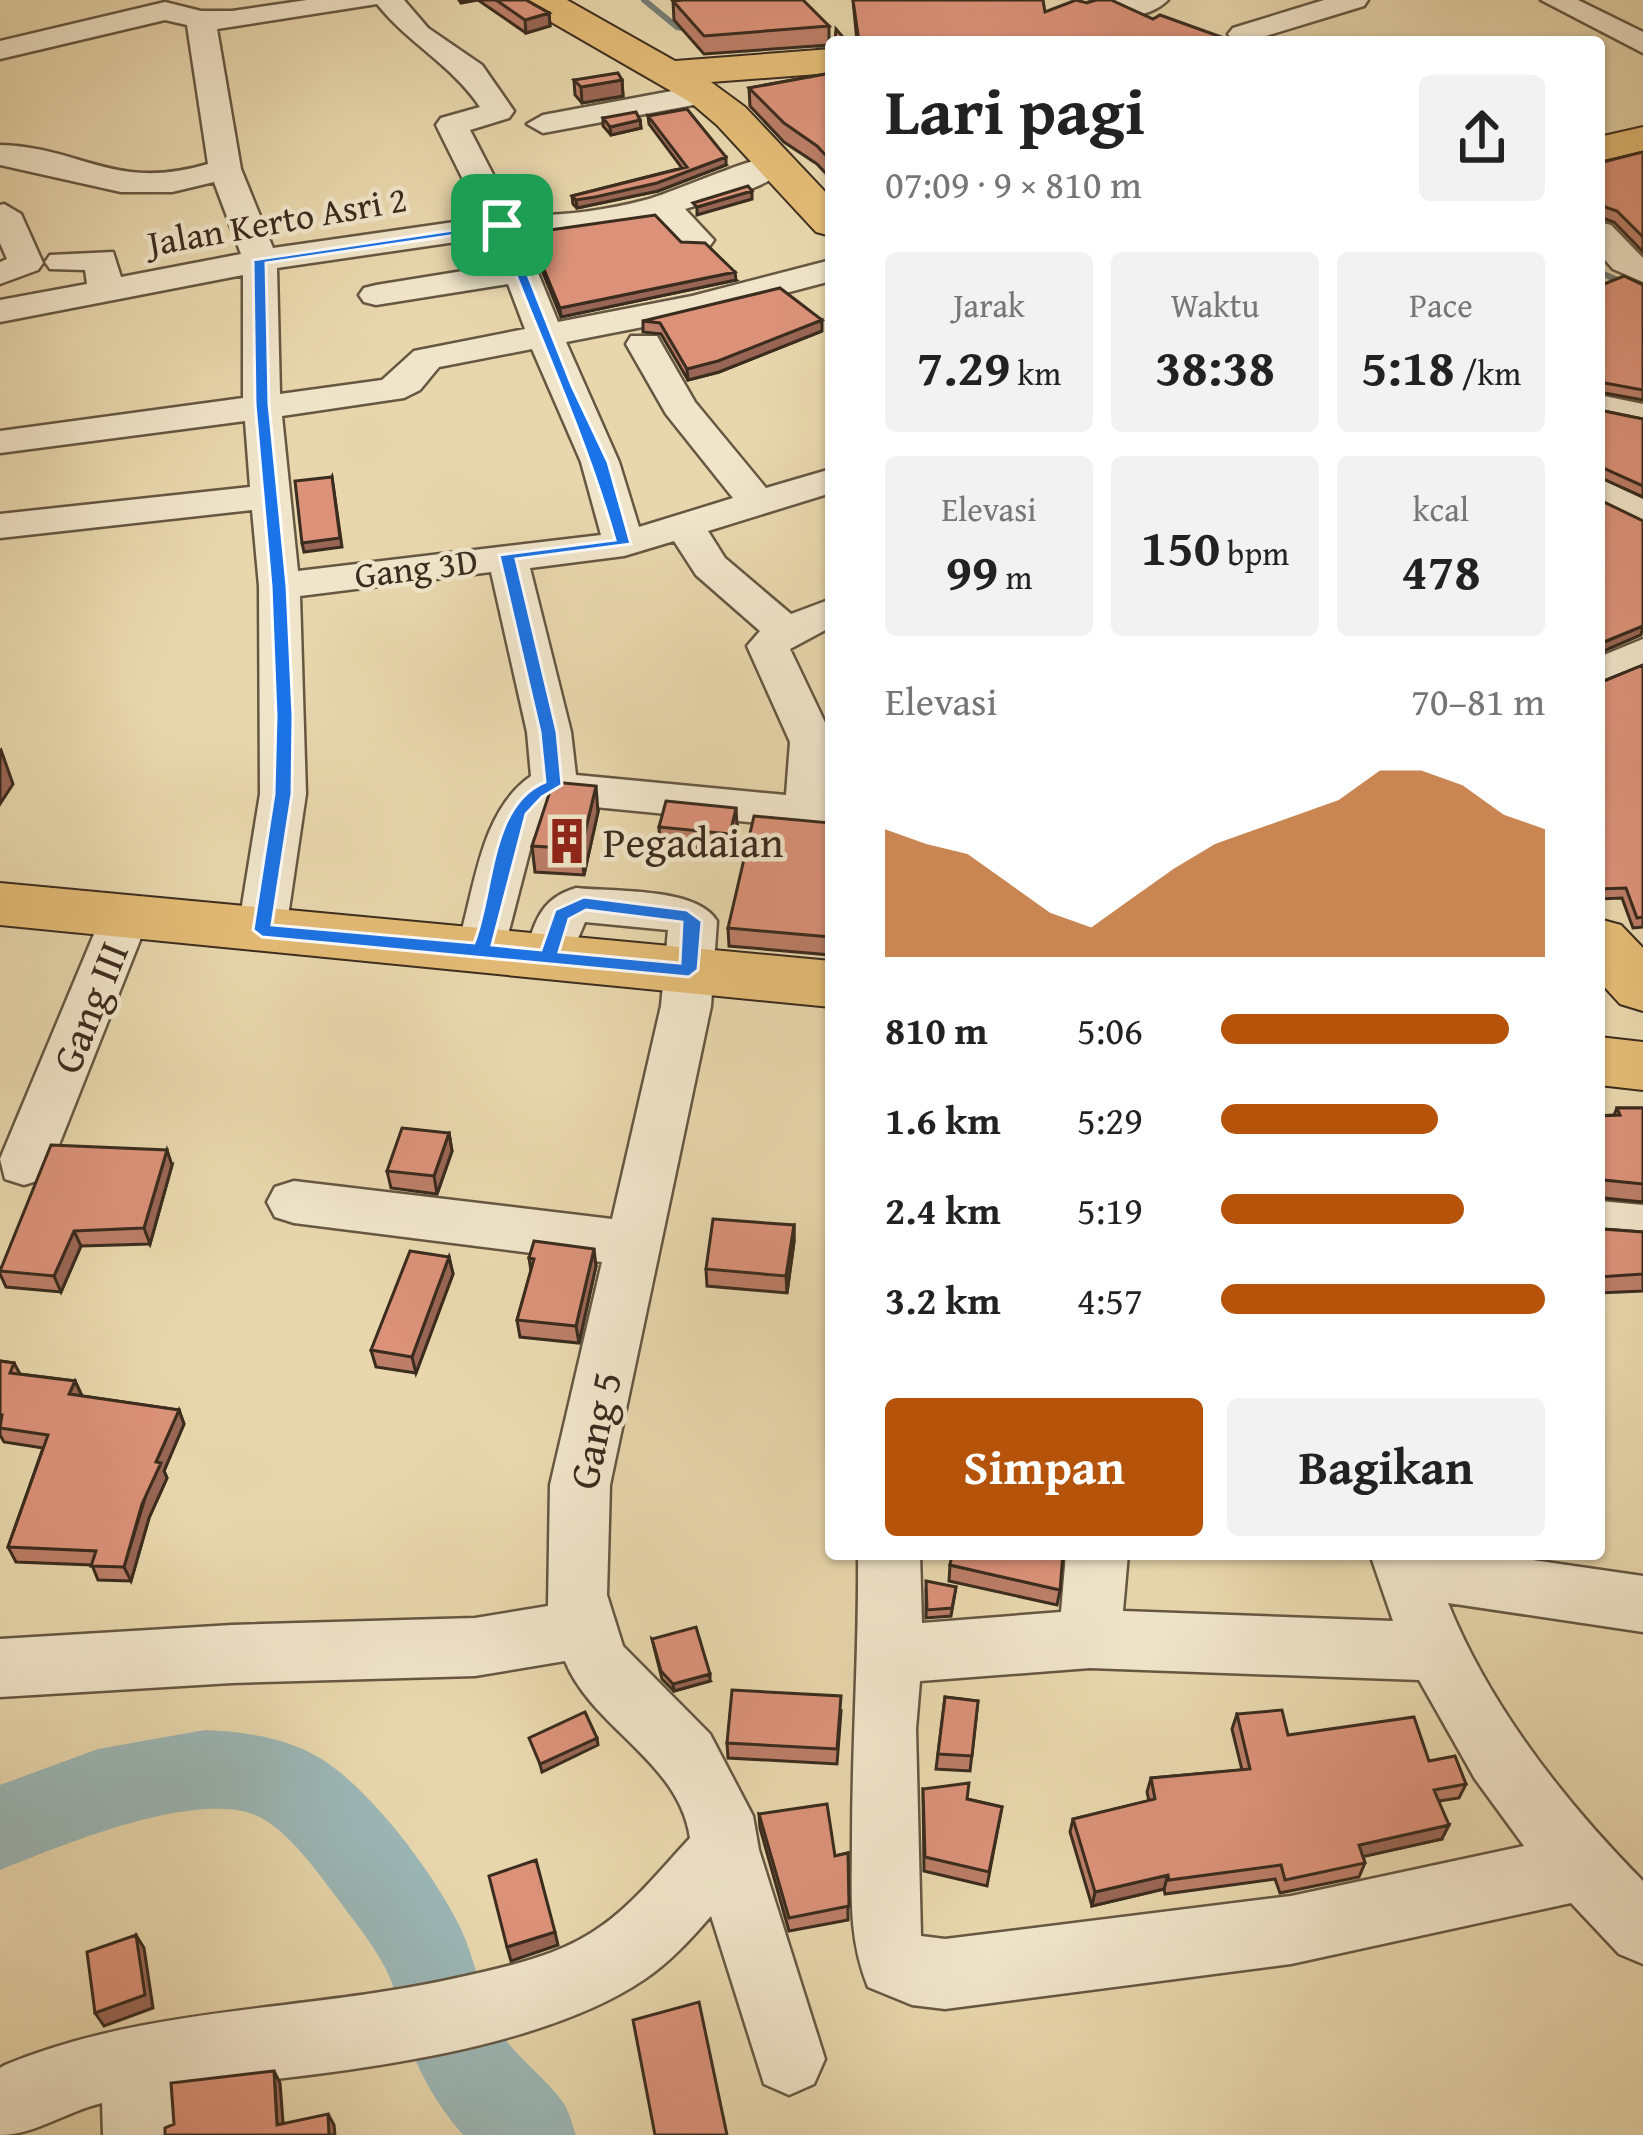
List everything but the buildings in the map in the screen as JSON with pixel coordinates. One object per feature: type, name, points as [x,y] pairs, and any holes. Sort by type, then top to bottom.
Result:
[{"type":"main road","points":[[540,0],[689,83],[776,162],[825,216]]},
{"type":"main road","points":[[689,83],[825,62]]},
{"type":"main road","points":[[1605,148],[1643,140]]},
{"type":"main road","points":[[0,904],[825,983]]},
{"type":"main road","points":[[1605,947],[1643,988]]},
{"type":"street","points":[[0,50],[175,10],[290,14],[364,0]]},
{"type":"street","points":[[388,0],[418,34],[471,71],[498,111],[452,125],[502,225],[600,462],[624,544]]},
{"type":"street","points":[[1104,0],[1127,9],[1145,1]]},
{"type":"street","points":[[1243,34],[1299,5],[1354,0]]},
{"type":"street","points":[[1555,0],[1643,44]]},
{"type":"street","points":[[175,10],[225,169],[260,260],[262,404],[279,586],[283,794],[262,930]]},
{"type":"street","points":[[543,124],[689,83]]},
{"type":"street","points":[[0,155],[31,157],[131,186],[170,185],[225,169]]},
{"type":"street","name":"Jalan Kerto Asri 2","points":[[0,311],[260,260],[502,225],[548,227],[663,205],[743,179],[776,162]]},
{"type":"street","points":[[663,205],[697,240]]},
{"type":"street","points":[[0,274],[26,263],[4,214]]},
{"type":"street","points":[[62,262],[101,259],[106,290]]},
{"type":"street","points":[[376,295],[520,272]]},
{"type":"street","points":[[0,442],[398,388],[427,359],[694,306],[825,273]]},
{"type":"street","points":[[644,344],[680,406],[758,505]]},
{"type":"street","points":[[1605,407],[1643,416]]},
{"type":"street","name":"Gang 3D","points":[[279,586],[624,544],[825,483]]},
{"type":"street","points":[[1605,493],[1643,514]]},
{"type":"street","points":[[0,526],[272,496]]},
{"type":"street","points":[[686,528],[710,566],[786,631]]},
{"type":"street","points":[[507,555],[548,732],[554,785]]},
{"type":"street","points":[[480,950],[493,918],[518,813],[536,793],[554,785],[819,814],[812,742],[768,646],[786,631],[825,615]]},
{"type":"street","points":[[1605,671],[1643,652]]},
{"type":"street","name":"Gang III","points":[[24,1165],[126,915]]},
{"type":"street","name":"Gang 5","points":[[689,970],[686,1006],[580,1485],[576,1576],[584,1629],[597,1663],[687,1756],[720,1816],[725,1850],[789,2060]]},
{"type":"street","points":[[294,1202],[635,1244]]},
{"type":"street","points":[[1605,1223],[1643,1226]]},
{"type":"street","points":[[889,1560],[891,1654],[884,1729],[887,1948],[893,1962],[945,1975],[1291,1930],[1583,1867]]},
{"type":"street","points":[[1090,1639],[1097,1560]]},
{"type":"street","points":[[1403,1562],[1643,1604]]},
{"type":"street","points":[[1403,1562],[1441,1652],[1527,1802],[1640,1924]]},
{"type":"street","points":[[0,1669],[232,1654],[475,1647],[584,1629]]},
{"type":"street","points":[[891,1654],[1090,1639],[1441,1652]]},
{"type":"street","points":[[0,2108],[52,2081],[136,2060],[296,2042],[463,2011],[601,1967],[633,1946],[725,1850]]},
{"type":"street","points":[[136,2060],[140,2135]]},
{"type":"waterway","points":[[644,0],[677,27],[692,30]]},
{"type":"waterway","points":[[818,47],[825,48]]},
{"type":"waterway","points":[[1605,275],[1643,291]]},
{"type":"waterway","points":[[0,1828],[98,1790],[169,1774],[240,1772],[292,1788],[336,1829],[400,1912],[432,1968],[459,2051],[491,2096],[529,2135]]},
{"type":"place","name":"Pegadaian","points":[[567,841]]},
{"type":"route","points":[[502,225],[260,260],[262,404],[279,586],[284,716],[283,794],[262,930],[548,958],[689,970],[692,921],[687,916],[584,904],[561,915],[548,958],[480,950],[493,918],[518,813],[536,793],[554,785],[548,732],[507,555],[624,544],[600,462],[502,225]]}]
